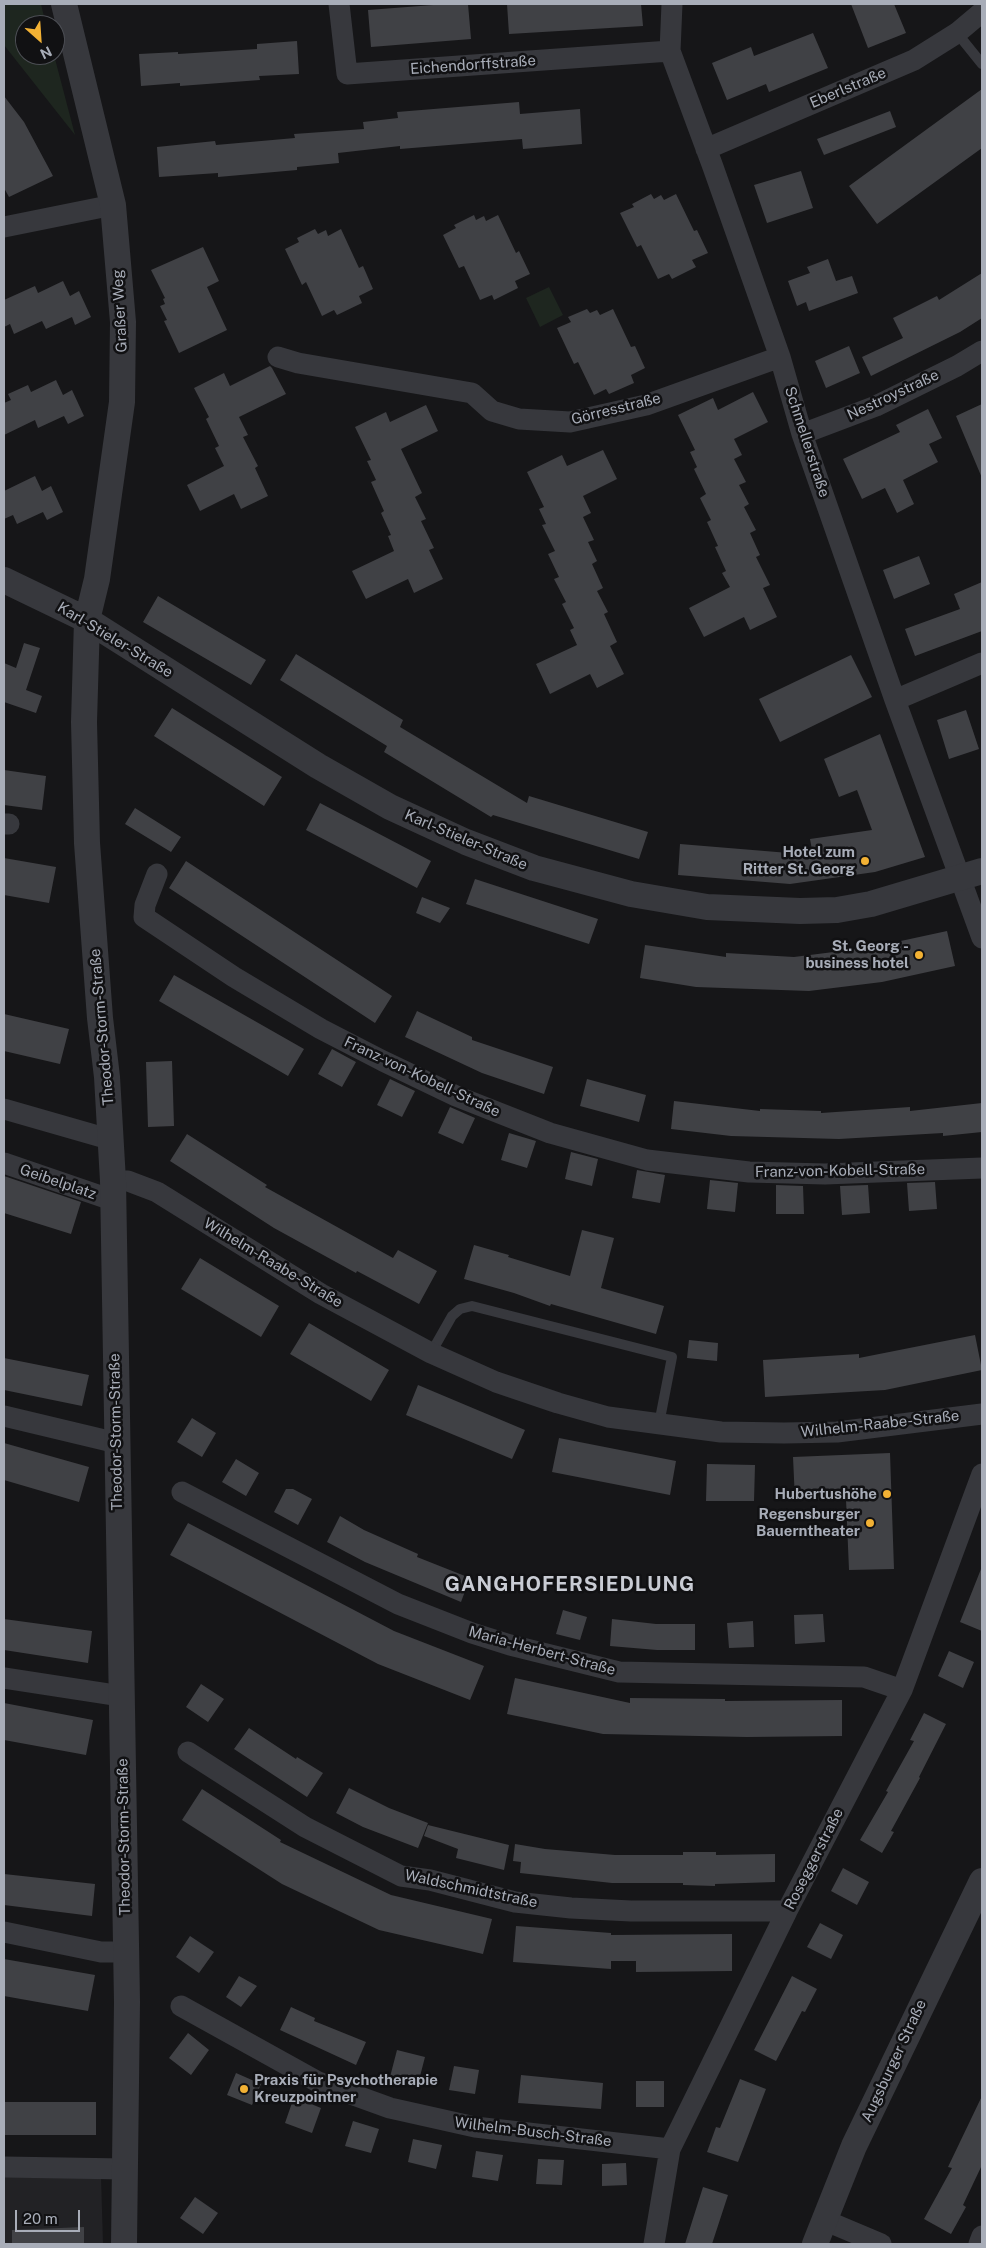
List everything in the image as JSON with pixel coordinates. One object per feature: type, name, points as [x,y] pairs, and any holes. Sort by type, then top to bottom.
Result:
[{"type":"street","name":"Graßer Weg","points":[[64,4],[113,204],[123,322],[122,402],[97,579],[87,620]]},
{"type":"street","name":"Eichendorffstraße","points":[[339,4],[347,74],[670,51]]},
{"type":"street","name":"Schmellerstraße","points":[[672,4],[670,51],[780,357],[802,434],[895,700],[971,875]]},
{"type":"street","name":"Eberlstraße","points":[[706,149],[914,60],[957,33],[982,12]]},
{"type":"street","points":[[4,227],[113,204]]},
{"type":"street","name":"Nestroystraße","points":[[802,434],[876,406],[957,366],[982,351]]},
{"type":"street","name":"Görresstraße","points":[[278,357],[298,363],[472,393],[492,411],[519,419],[570,422],[646,404],[780,357]]},
{"type":"street","name":"Karl-Stieler-Straße","points":[[4,580],[87,620],[310,761],[390,807],[466,842],[534,868],[631,894],[707,908],[756,910],[809,910],[854,907],[906,895],[971,875]]},
{"type":"street","name":"Theodor-Storm-Straße","points":[[87,620],[84,722],[87,844],[100,1018],[112,1140],[126,1952],[127,2078],[124,2244]]},
{"type":"street","points":[[895,700],[982,663]]},
{"type":"street","name":"Franz-von-Kobell-Straße","points":[[158,874],[146,905],[144,917],[234,978],[313,1024],[383,1061],[456,1096],[550,1133],[647,1160],[749,1172],[825,1174],[982,1168]]},
{"type":"street","points":[[971,875],[982,938]]},
{"type":"street","points":[[4,1108],[112,1140]]},
{"type":"street","name":"Geibelplatz","points":[[4,1163],[113,1190]]},
{"type":"street","name":"Wilhelm-Raabe-Straße","points":[[113,1190],[128,1182],[157,1192],[321,1294],[431,1353],[496,1382],[608,1417],[721,1432],[793,1433],[846,1431],[982,1414]]},
{"type":"street","points":[[4,1416],[117,1443]]},
{"type":"street","name":"Roseggerstraße","points":[[654,2244],[670,2149],[787,1911],[902,1690],[982,1474]]},
{"type":"street","name":"Maria-Herbert-Straße","points":[[182,1492],[398,1604],[510,1645],[619,1672],[864,1677],[902,1690]]},
{"type":"street","points":[[4,1678],[122,1696]]},
{"type":"street","name":"Waldschmidtstraße","points":[[188,1752],[305,1827],[401,1876],[430,1880],[515,1902],[571,1908],[631,1911],[787,1911]]},
{"type":"street","name":"Augsburger Straße","points":[[815,2244],[858,2138],[982,1880]]},
{"type":"street","points":[[4,1932],[101,1952],[126,1952]]},
{"type":"street","name":"Wilhelm-Busch-Straße","points":[[181,2006],[318,2082],[390,2108],[475,2127],[670,2149]]},
{"type":"street","points":[[4,2167],[125,2169]]},
{"type":"street","points":[[824,2220],[881,2244]]},
{"type":"street","points":[[979,2244],[982,2236]]},
{"type":"lane","points":[[957,33],[982,64]]},
{"type":"lane","points":[[431,1353],[452,1316],[460,1309],[472,1306],[672,1358],[659,1424]]},
{"type":"shaded area","points":[[4,4],[41,4],[44,15],[15,15],[15,59],[4,45]]},
{"type":"shaded area","points":[[20,65],[57,65],[75,135]]},
{"type":"shaded area","points":[[549,287],[563,315],[540,327],[526,298]]},
{"type":"shaded area","points":[[101,2176],[103,2244],[4,2244],[4,2177]]},
{"type":"building","points":[[468,4],[471,39],[371,47],[368,10]]},
{"type":"building","points":[[507,4],[641,4],[643,26],[509,34]]},
{"type":"building","points":[[851,4],[894,4],[906,33],[868,48]]},
{"type":"building","points":[[813,33],[828,68],[769,92],[766,84],[727,100],[712,63],[751,47],[754,56]]},
{"type":"building","points":[[297,41],[299,74],[259,76],[260,80],[180,86],[180,83],[141,86],[139,54],[178,52],[178,54],[257,49],[257,44]]},
{"type":"building","points":[[982,89],[982,148],[877,224],[849,186]]},
{"type":"building","points":[[4,96],[24,122],[53,176],[9,197],[4,188]]},
{"type":"building","points":[[519,102],[520,114],[580,109],[582,144],[523,149],[522,139],[400,149],[400,146],[338,153],[339,163],[297,167],[297,170],[218,177],[218,173],[159,177],[157,147],[215,141],[216,145],[295,138],[294,134],[364,129],[363,122],[398,118],[397,112]]},
{"type":"building","points":[[890,111],[896,127],[824,155],[817,139]]},
{"type":"building","points":[[801,171],[813,208],[767,223],[754,185]]},
{"type":"building","points":[[651,194],[654,199],[661,195],[664,200],[676,194],[694,231],[697,230],[708,253],[692,260],[696,267],[672,279],[669,274],[658,279],[641,245],[637,247],[620,213],[634,207],[632,204]]},
{"type":"building","points":[[474,215],[476,220],[484,216],[486,221],[498,215],[516,253],[519,251],[530,274],[515,281],[518,288],[494,300],[492,295],[480,300],[464,266],[459,268],[443,235],[456,228],[454,225]]},
{"type":"building","points":[[315,229],[318,234],[326,230],[328,236],[341,229],[359,268],[363,266],[373,289],[359,296],[362,303],[337,315],[334,310],[322,316],[306,282],[302,285],[285,249],[299,242],[297,238]]},
{"type":"building","points":[[203,247],[219,281],[207,287],[227,330],[179,353],[164,321],[167,320],[160,306],[165,304],[163,299],[165,298],[151,270]]},
{"type":"building","points":[[828,259],[836,281],[852,276],[858,293],[809,311],[806,302],[797,306],[788,281],[810,273],[807,267]]},
{"type":"building","points":[[982,273],[982,318],[960,332],[871,376],[862,357],[903,338],[893,318],[937,296],[939,300]]},
{"type":"building","points":[[63,281],[70,296],[79,291],[91,317],[75,325],[72,317],[46,329],[42,321],[14,334],[10,324],[4,327],[4,300],[35,286],[38,293]]},
{"type":"building","points":[[587,309],[590,313],[597,310],[600,315],[613,309],[631,347],[635,346],[645,368],[631,375],[634,383],[609,394],[606,389],[594,395],[578,362],[574,364],[557,328],[571,322],[568,317]]},
{"type":"building","points":[[849,346],[860,373],[826,388],[815,361]]},
{"type":"building","points":[[270,366],[286,394],[239,417],[248,435],[243,437],[258,466],[255,468],[268,496],[241,509],[234,494],[200,511],[187,485],[224,466],[215,448],[219,446],[206,419],[209,417],[194,388],[224,373],[230,386]]},
{"type":"building","points":[[56,380],[63,395],[72,390],[84,416],[68,424],[64,416],[38,428],[35,420],[4,435],[4,403],[11,400],[8,394],[28,385],[31,392]]},
{"type":"building","points":[[753,392],[768,422],[734,439],[742,455],[734,459],[746,482],[739,485],[749,504],[744,507],[756,530],[750,533],[760,555],[756,557],[770,585],[763,588],[777,617],[750,630],[744,617],[704,637],[689,608],[730,587],[722,573],[726,571],[715,547],[718,546],[707,522],[711,520],[700,498],[706,494],[694,469],[697,467],[690,452],[695,450],[678,415],[713,398],[718,410]]},
{"type":"building","points":[[982,404],[982,478],[956,416]]},
{"type":"building","points":[[426,405],[438,431],[401,449],[422,493],[415,497],[426,519],[421,521],[434,548],[429,550],[443,579],[414,593],[408,579],[366,599],[352,571],[394,551],[388,536],[391,535],[381,513],[384,511],[371,482],[376,480],[367,461],[371,460],[355,427],[386,412],[390,422]]},
{"type":"building","points":[[928,409],[942,438],[929,444],[938,462],[903,480],[914,504],[897,513],[885,488],[862,499],[843,459],[900,432],[896,425]]},
{"type":"building","points":[[603,450],[617,479],[583,496],[591,513],[583,517],[594,540],[588,542],[597,561],[592,564],[603,588],[597,591],[608,612],[604,614],[617,642],[610,646],[624,674],[597,688],[590,674],[550,694],[536,664],[577,645],[570,630],[574,628],[562,604],[566,602],[554,579],[559,577],[548,554],[555,551],[542,525],[546,524],[539,509],[544,507],[527,472],[562,455],[567,466]]},
{"type":"building","points":[[35,476],[42,491],[51,486],[63,512],[47,520],[43,512],[17,524],[13,515],[4,519],[4,491]]},
{"type":"building","points":[[919,556],[930,584],[894,599],[883,570]]},
{"type":"building","points":[[982,582],[982,631],[915,656],[905,629],[960,609],[954,594]]},
{"type":"building","points":[[158,596],[266,660],[251,685],[143,622]]},
{"type":"building","points":[[24,643],[40,648],[26,690],[42,696],[36,713],[4,702],[4,663],[16,668]]},
{"type":"building","points":[[296,654],[403,720],[400,727],[527,803],[529,796],[648,832],[639,859],[493,815],[491,817],[384,752],[387,746],[280,680]]},
{"type":"building","points":[[851,655],[872,697],[780,742],[759,699]]},
{"type":"building","points":[[172,708],[282,777],[264,806],[154,736]]},
{"type":"building","points":[[966,710],[979,749],[949,759],[937,720]]},
{"type":"building","points":[[880,734],[925,857],[875,872],[790,884],[678,875],[680,844],[813,855],[810,839],[872,830],[857,790],[839,797],[824,759]]},
{"type":"building","points":[[4,770],[46,776],[42,810],[4,805]]},
{"type":"building","points":[[320,803],[431,861],[417,888],[306,830]]},
{"type":"building","points":[[135,808],[181,837],[171,852],[125,824]]},
{"type":"building","points":[[4,858],[56,867],[49,903],[4,895]]},
{"type":"building","points":[[186,861],[392,996],[375,1023],[169,888]]},
{"type":"building","points":[[475,879],[598,919],[589,944],[466,904]]},
{"type":"building","points":[[422,897],[450,908],[440,923],[416,913]]},
{"type":"building","points":[[947,931],[955,966],[882,982],[809,991],[696,987],[640,978],[645,945],[726,957],[726,953],[794,957],[873,947]]},
{"type":"building","points":[[174,975],[304,1049],[288,1076],[159,1001]]},
{"type":"building","points":[[417,1011],[472,1037],[472,1040],[553,1067],[544,1094],[482,1073],[405,1037]]},
{"type":"building","points":[[4,1014],[69,1029],[60,1064],[4,1051]]},
{"type":"building","points":[[332,1049],[356,1062],[342,1087],[318,1074]]},
{"type":"building","points":[[172,1061],[174,1126],[148,1127],[146,1062]]},
{"type":"building","points":[[390,1079],[415,1091],[402,1117],[377,1105]]},
{"type":"building","points":[[587,1079],[646,1095],[639,1122],[580,1106]]},
{"type":"building","points":[[674,1101],[760,1111],[760,1109],[821,1111],[821,1113],[910,1107],[910,1111],[982,1103],[982,1132],[943,1136],[943,1133],[839,1139],[731,1136],[671,1129]]},
{"type":"building","points":[[450,1107],[475,1118],[463,1144],[438,1133]]},
{"type":"building","points":[[509,1133],[536,1141],[527,1168],[501,1160]]},
{"type":"building","points":[[187,1134],[267,1185],[265,1187],[393,1258],[398,1250],[437,1271],[419,1304],[357,1271],[356,1273],[274,1228],[170,1161]]},
{"type":"building","points":[[571,1152],[598,1159],[592,1186],[565,1179]]},
{"type":"building","points":[[637,1170],[665,1175],[660,1203],[632,1198]]},
{"type":"building","points":[[4,1176],[81,1202],[71,1234],[4,1213]]},
{"type":"building","points":[[710,1180],[738,1183],[735,1212],[707,1209]]},
{"type":"building","points":[[935,1182],[937,1209],[909,1211],[907,1183]]},
{"type":"building","points":[[776,1185],[803,1186],[804,1214],[776,1214]]},
{"type":"building","points":[[868,1185],[870,1213],[842,1215],[840,1186]]},
{"type":"building","points":[[582,1230],[614,1238],[601,1288],[664,1306],[656,1334],[551,1304],[550,1306],[514,1293],[464,1279],[474,1245],[570,1276]]},
{"type":"building","points":[[200,1258],[279,1306],[261,1337],[181,1289]]},
{"type":"building","points":[[309,1323],[389,1370],[371,1401],[290,1354]]},
{"type":"building","points":[[975,1335],[982,1370],[885,1390],[765,1397],[763,1360],[859,1354],[859,1358]]},
{"type":"building","points":[[689,1340],[718,1343],[717,1361],[687,1358]]},
{"type":"building","points":[[4,1358],[89,1375],[82,1406],[4,1390]]},
{"type":"building","points":[[418,1385],[525,1430],[512,1459],[406,1415]]},
{"type":"building","points":[[192,1418],[216,1433],[202,1457],[177,1442]]},
{"type":"building","points":[[559,1438],[676,1461],[670,1495],[552,1472]]},
{"type":"building","points":[[4,1443],[89,1467],[79,1502],[4,1480]]},
{"type":"building","points":[[890,1453],[894,1569],[849,1570],[846,1499],[795,1500],[793,1457]]},
{"type":"building","points":[[236,1459],[259,1473],[246,1496],[222,1482]]},
{"type":"building","points":[[707,1464],[755,1465],[754,1501],[706,1501]]},
{"type":"building","points":[[286,1489],[293,1489],[312,1499],[298,1525],[274,1512]]},
{"type":"building","points":[[340,1516],[364,1530],[418,1554],[417,1557],[470,1578],[461,1602],[365,1562],[327,1542]]},
{"type":"building","points":[[188,1523],[394,1631],[484,1666],[470,1700],[378,1664],[170,1555]]},
{"type":"building","points":[[982,1569],[982,1631],[960,1622]]},
{"type":"building","points":[[563,1610],[587,1617],[580,1640],[556,1634]]},
{"type":"building","points":[[823,1614],[825,1642],[795,1644],[794,1615]]},
{"type":"building","points":[[4,1619],[92,1631],[88,1663],[4,1650]]},
{"type":"building","points":[[612,1619],[656,1624],[695,1624],[695,1650],[657,1650],[610,1646]]},
{"type":"building","points":[[753,1621],[754,1647],[729,1648],[727,1623]]},
{"type":"building","points":[[949,1651],[974,1662],[963,1688],[938,1676]]},
{"type":"building","points":[[515,1678],[630,1703],[630,1698],[725,1699],[725,1701],[842,1700],[842,1736],[747,1737],[603,1734],[507,1714]]},
{"type":"building","points":[[201,1684],[224,1699],[208,1722],[186,1707]]},
{"type":"building","points":[[4,1703],[93,1720],[86,1755],[4,1740]]},
{"type":"building","points":[[924,1713],[946,1724],[920,1778],[891,1831],[894,1832],[882,1853],[860,1840],[888,1792],[886,1791],[914,1741],[910,1740]]},
{"type":"building","points":[[249,1728],[296,1759],[297,1757],[323,1773],[307,1797],[234,1749]]},
{"type":"building","points":[[349,1788],[389,1808],[428,1823],[418,1848],[363,1827],[336,1813]]},
{"type":"building","points":[[202,1789],[281,1840],[280,1842],[391,1895],[492,1919],[483,1954],[379,1930],[282,1884],[182,1820]]},
{"type":"building","points":[[428,1825],[509,1845],[504,1870],[456,1858],[458,1849],[424,1836]]},
{"type":"building","points":[[515,1844],[545,1849],[615,1855],[683,1855],[683,1852],[716,1852],[716,1855],[775,1854],[775,1882],[715,1884],[715,1886],[683,1885],[683,1883],[612,1883],[520,1873],[521,1862],[513,1861]]},
{"type":"building","points":[[843,1868],[869,1882],[857,1905],[831,1891]]},
{"type":"building","points":[[4,1874],[95,1884],[92,1916],[4,1905]]},
{"type":"building","points":[[820,1923],[843,1935],[831,1959],[807,1947]]},
{"type":"building","points":[[516,1926],[611,1933],[611,1935],[732,1934],[732,1971],[636,1972],[636,1961],[611,1961],[611,1969],[513,1962]]},
{"type":"building","points":[[190,1936],[214,1952],[199,1973],[176,1957]]},
{"type":"building","points":[[4,1959],[95,1975],[88,2011],[4,1996]]},
{"type":"building","points":[[239,1976],[257,1986],[241,2007],[226,1997]]},
{"type":"building","points":[[792,1976],[817,1989],[805,2012],[802,2011],[776,2061],[754,2050]]},
{"type":"building","points":[[291,2007],[315,2018],[314,2021],[366,2042],[356,2065],[280,2030]]},
{"type":"building","points":[[188,2033],[209,2050],[191,2075],[169,2058]]},
{"type":"building","points":[[397,2050],[425,2057],[418,2084],[390,2077]]},
{"type":"building","points":[[454,2066],[479,2070],[475,2094],[449,2090]]},
{"type":"building","name":"Praxis für Psychotherapie Kreuzpointner","points":[[236,2073],[261,2084],[252,2105],[227,2095]]},
{"type":"building","points":[[521,2075],[603,2083],[601,2109],[518,2103]]},
{"type":"building","points":[[740,2079],[766,2089],[738,2162],[707,2152],[716,2127],[720,2128]]},
{"type":"building","points":[[636,2081],[664,2081],[664,2107],[636,2107]]},
{"type":"building","points":[[982,2096],[982,2165],[963,2205],[966,2207],[951,2234],[924,2219],[952,2168],[948,2167]]},
{"type":"building","points":[[294,2097],[321,2108],[312,2133],[285,2123]]},
{"type":"building","points":[[4,2102],[96,2102],[96,2135],[4,2135]]},
{"type":"building","points":[[353,2121],[379,2129],[371,2153],[345,2146]]},
{"type":"building","points":[[413,2139],[442,2145],[436,2169],[408,2162]]},
{"type":"building","points":[[476,2151],[503,2155],[498,2181],[472,2177]]},
{"type":"building","points":[[538,2159],[564,2160],[562,2185],[536,2184]]},
{"type":"building","points":[[626,2163],[627,2185],[602,2186],[602,2164]]},
{"type":"building","points":[[703,2187],[728,2195],[712,2244],[685,2244]]},
{"type":"building","points":[[195,2197],[218,2213],[203,2234],[180,2218]]},
{"type":"building","points":[[84,2227],[84,2244],[12,2244],[12,2230]]},
{"type":"place","name":"Hotel zum Ritter St. Georg","points":[[865,861]]},
{"type":"place","name":"St. Georg - business hotel","points":[[919,955]]},
{"type":"place","name":"Hubertushöhe","points":[[887,1494]]},
{"type":"place","name":"Regensburger Bauerntheater","points":[[870,1523]]},
{"type":"place","name":"Praxis für Psychotherapie Kreuzpointner","points":[[244,2089]]},
{"type":"district","name":"GANGHOFERSIEDLUNG","points":[[570,1585]]}]
